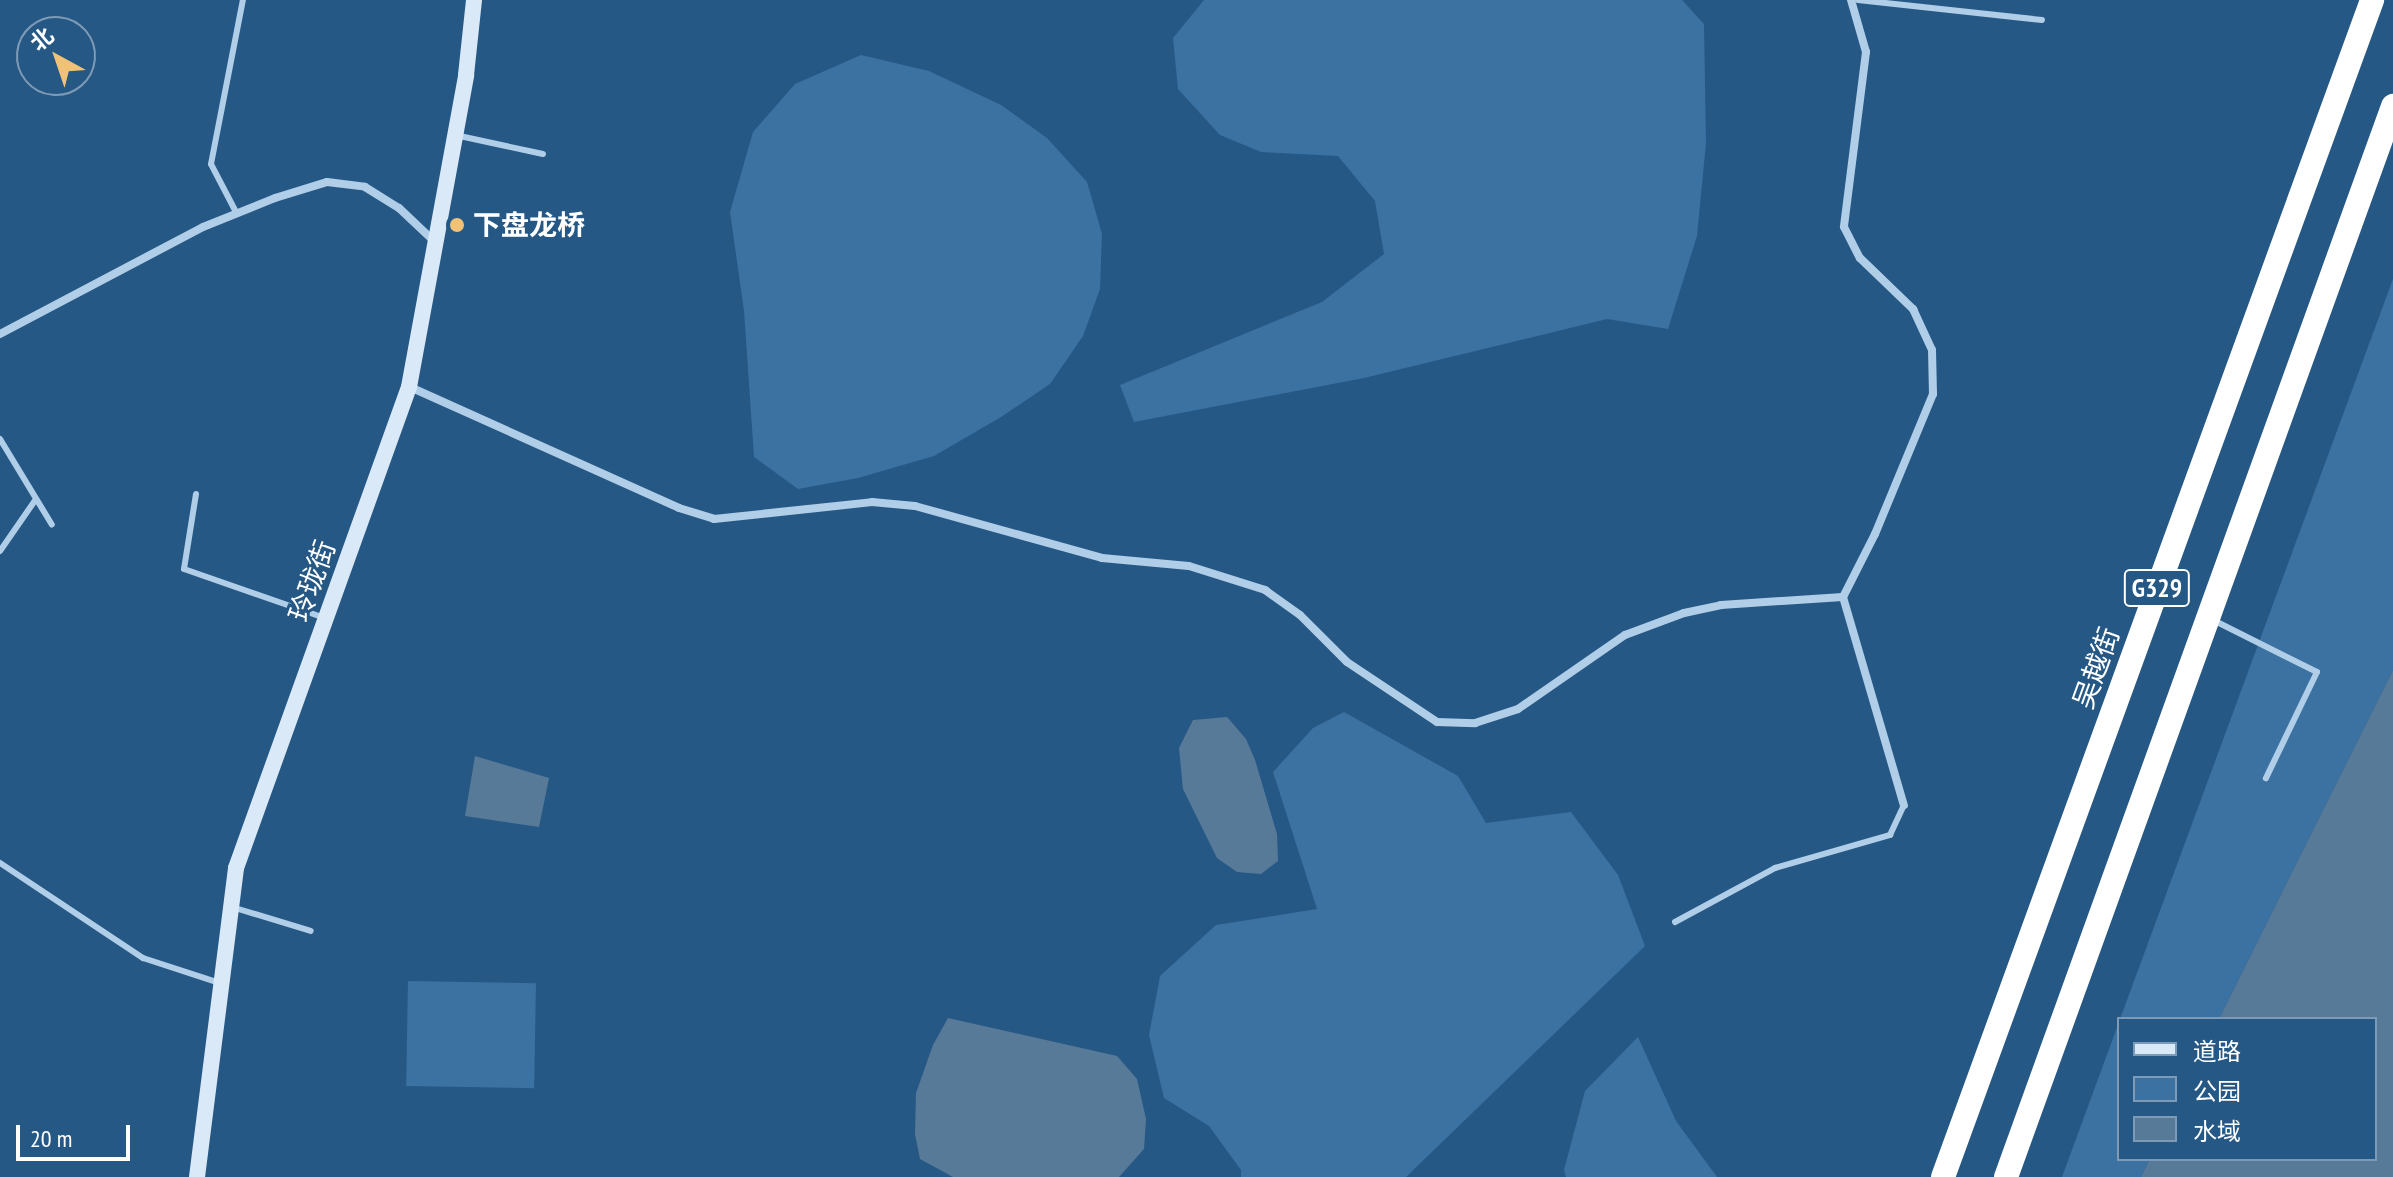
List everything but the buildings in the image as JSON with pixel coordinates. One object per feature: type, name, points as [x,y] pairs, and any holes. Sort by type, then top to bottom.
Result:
[{"type":"highway","name":"吴越街","points":[[1943,1177],[2372,0]]},
{"type":"highway","name":"G329","points":[[2006,1177],[2393,106]]},
{"type":"street","name":"玲珑街","points":[[197,1177],[236,868],[409,387],[455,135],[474,0]]},
{"type":"street","points":[[1851,0],[1866,52],[1844,227],[1860,258],[1913,309],[1932,350],[1933,394],[1875,534],[1843,597],[1904,805]]},
{"type":"street","points":[[0,334],[114,272],[237,214],[327,182],[365,187],[399,208],[435,242]]},
{"type":"street","points":[[409,387],[679,508],[714,519],[872,502],[915,506],[1102,558],[1189,566],[1265,590],[1300,615],[1347,662],[1437,722],[1475,723],[1518,709],[1625,635],[1684,613],[1721,605],[1843,597]]},
{"type":"lane","points":[[237,214],[211,164],[243,0]]},
{"type":"lane","points":[[1858,0],[2042,20]]},
{"type":"lane","points":[[455,135],[543,154]]},
{"type":"lane","points":[[0,439],[52,525]]},
{"type":"lane","points":[[196,494],[184,569],[326,618]]},
{"type":"lane","points":[[0,551],[36,499]]},
{"type":"lane","points":[[2208,618],[2317,672],[2266,778]]},
{"type":"lane","points":[[1675,922],[1775,868],[1890,835],[1904,805]]},
{"type":"lane","points":[[0,863],[143,958],[221,983]]},
{"type":"lane","points":[[231,907],[311,931]]},
{"type":"green space","points":[[1204,0],[1682,0],[1704,24],[1706,143],[1697,236],[1668,329],[1607,319],[1364,378],[1134,422],[1120,385],[1322,302],[1384,254],[1375,201],[1338,156],[1261,152],[1220,135],[1178,89],[1173,38]]},
{"type":"green space","points":[[861,55],[929,71],[1001,105],[1047,138],[1087,182],[1102,234],[1100,289],[1083,336],[1050,384],[1001,417],[934,456],[858,478],[798,489],[754,457],[744,311],[730,212],[753,132],[795,84]]},
{"type":"green space","points":[[2393,279],[2393,670],[2220,1017],[2121,1017]]},
{"type":"green space","points":[[1344,712],[1458,776],[1486,823],[1571,812],[1618,875],[1645,946],[1406,1177],[1241,1177],[1241,1170],[1209,1126],[1164,1098],[1149,1035],[1160,976],[1216,925],[1317,909],[1273,772],[1313,728]]},
{"type":"green space","points":[[408,981],[536,983],[534,1088],[406,1086]]},
{"type":"green space","points":[[2117,1027],[2117,1161],[2149,1161],[2141,1177],[2062,1177]]},
{"type":"green space","points":[[1638,1037],[1676,1121],[1717,1177],[1566,1177],[1564,1170],[1585,1091]]},
{"type":"water","points":[[2393,670],[2393,1177],[2141,1177],[2149,1161],[2377,1161],[2377,1017],[2220,1017]]},
{"type":"water","points":[[1227,717],[1246,739],[1255,760],[1277,834],[1278,861],[1261,874],[1237,872],[1217,858],[1183,789],[1179,748],[1193,720]]},
{"type":"water","points":[[475,756],[549,778],[539,827],[465,816]]},
{"type":"water","points":[[948,1018],[1117,1056],[1137,1079],[1146,1119],[1144,1149],[1119,1177],[953,1177],[920,1159],[915,1134],[916,1093],[933,1045]]},
{"type":"place","name":"下盘龙桥","points":[[457,225]]}]
